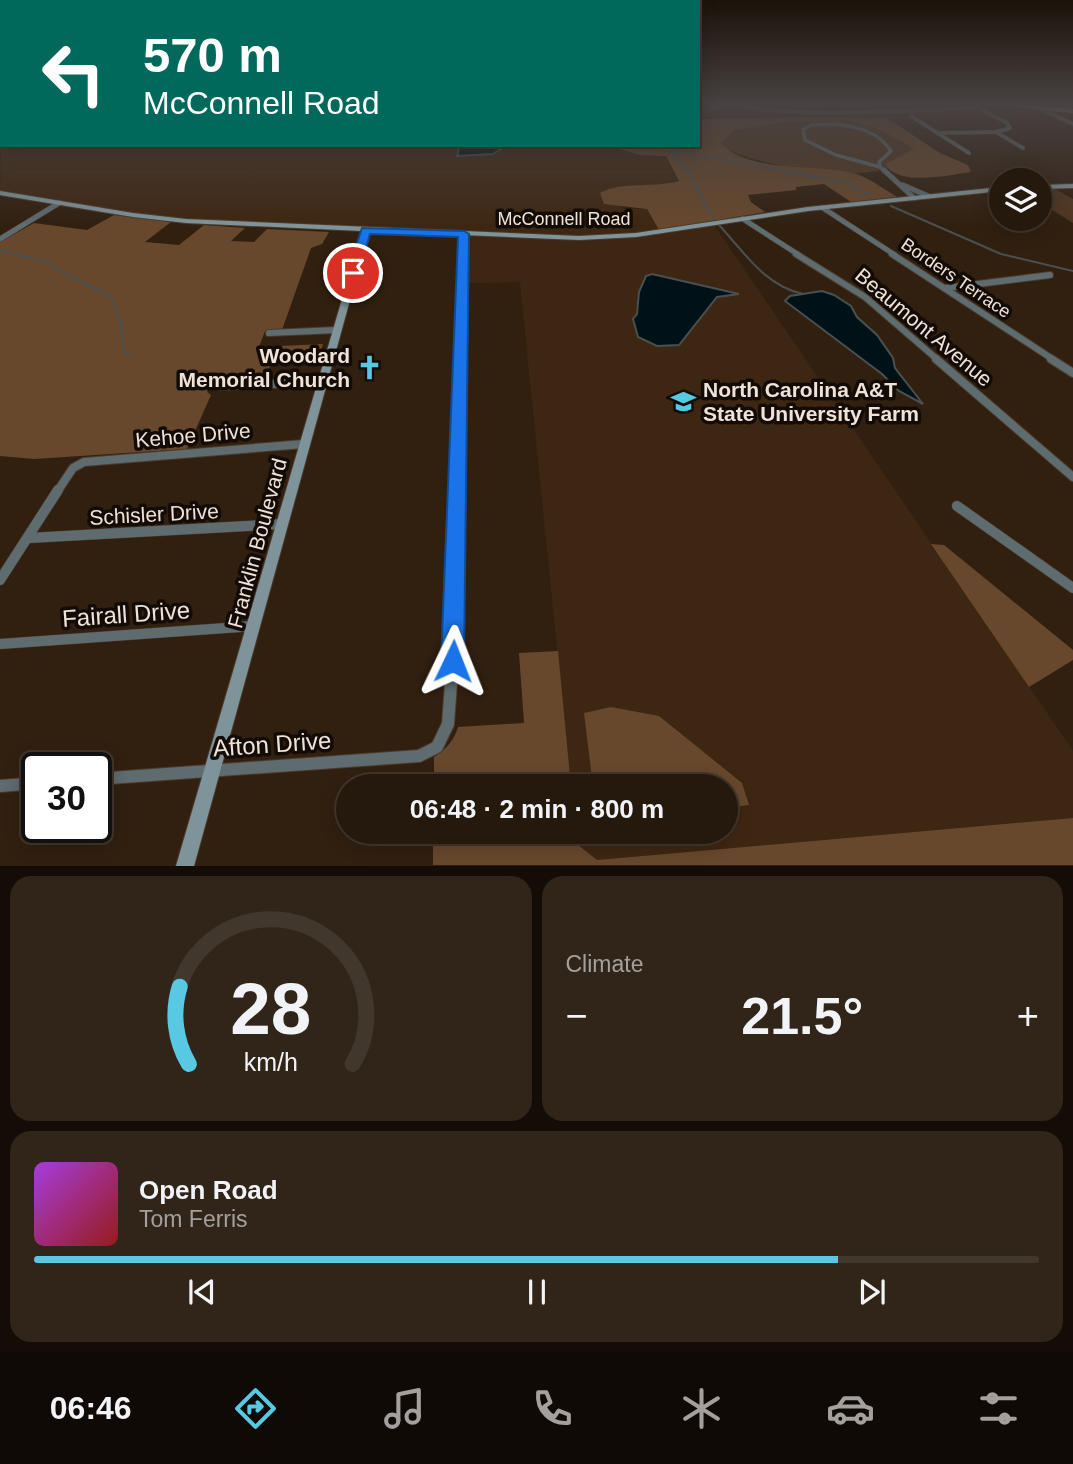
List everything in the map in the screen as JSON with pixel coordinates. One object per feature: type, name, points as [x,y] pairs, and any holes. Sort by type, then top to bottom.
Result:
[{"type":"street","points":[[813,145],[880,167],[914,198]]},
{"type":"street","points":[[880,167],[879,162],[891,151],[887,145]]},
{"type":"street","points":[[957,145],[969,153]]},
{"type":"street","points":[[1019,145],[1023,148]]},
{"type":"street","points":[[900,184],[928,196]]},
{"type":"street","points":[[1052,186],[1073,186]]},
{"type":"street","points":[[1057,186],[1073,196]]},
{"type":"street","name":"McConnell Road","points":[[0,193],[186,221],[464,234],[606,237],[823,208],[989,190]]},
{"type":"street","points":[[0,239],[59,203]]},
{"type":"street","name":"Borders Terrace","points":[[823,208],[1073,373]]},
{"type":"street","name":"Beaumont Avenue","points":[[743,219],[780,246],[835,276],[865,297],[1073,477]]},
{"type":"street","name":"Franklin Boulevard","points":[[185,866],[366,230]]},
{"type":"street","name":"Afton Drive","points":[[112,778],[419,756],[437,747],[448,724],[452,687],[464,234]]},
{"type":"street","points":[[946,288],[1018,276],[1050,275]]},
{"type":"street","points":[[270,333],[336,330]]},
{"type":"street","points":[[220,386],[321,382]]},
{"type":"street","name":"Kehoe Drive","points":[[29,538],[74,468],[84,462],[304,444]]},
{"type":"street","points":[[957,506],[1073,588]]},
{"type":"street","name":"Schisler Drive","points":[[29,538],[281,524]]},
{"type":"street","points":[[0,580],[29,538]]},
{"type":"street","name":"Fairall Drive","points":[[0,644],[254,626]]},
{"type":"street","points":[[0,786],[21,784]]},
{"type":"shaded area","points":[[723,145],[909,145],[915,149],[885,164],[888,169],[864,173],[784,166],[763,162]]},
{"type":"shaded area","points":[[724,145],[733,153],[765,163],[853,173],[897,197],[851,202],[824,184],[796,187],[796,190],[748,195],[751,202],[765,212],[659,230],[647,209],[604,204],[600,193],[618,187],[679,181],[666,156],[640,155],[614,147]]},
{"type":"shaded area","points":[[908,145],[929,145],[968,165],[971,172],[938,177],[912,177],[892,171],[885,164],[914,149]]},
{"type":"shaded area","name":"North Carolina A&T State University Farm","points":[[1,147],[624,147],[664,152],[678,181],[666,185],[611,190],[624,209],[646,209],[661,234],[714,225],[1073,751],[1073,818],[597,860],[577,844],[738,844],[738,774],[570,774],[520,282],[467,283],[467,232],[219,222],[147,216],[0,191]]},
{"type":"shaded area","points":[[459,147],[504,147],[493,154],[457,156]]},
{"type":"shaded area","points":[[1052,189],[1073,199],[1073,223],[1052,210]]},
{"type":"shaded area","points":[[114,215],[171,222],[145,242],[179,245],[204,225],[245,228],[231,241],[254,242],[267,229],[329,232],[322,244],[311,248],[282,330],[265,331],[259,347],[323,344],[318,361],[271,363],[265,378],[212,381],[207,392],[211,395],[187,449],[34,459],[0,456],[0,242],[34,223],[87,230]]},
{"type":"shaded area","points":[[652,274],[739,294],[717,297],[679,345],[657,346],[638,337],[633,319],[637,314],[639,292],[646,276]]},
{"type":"shaded area","points":[[822,291],[851,306],[857,317],[877,335],[893,358],[895,368],[923,404],[899,391],[882,374],[785,301],[790,296]]},
{"type":"shaded area","points":[[931,544],[944,545],[1073,650],[1073,660],[1029,687]]},
{"type":"shaded area","points":[[558,651],[570,774],[434,774],[434,757],[449,744],[458,727],[524,723],[519,653]]},
{"type":"shaded area","points":[[611,707],[659,716],[731,774],[592,774],[584,713]]},
{"type":"shaded area","points":[[738,780],[742,783],[749,805],[738,806]]},
{"type":"shaded area","points":[[1073,818],[1073,865],[433,865],[433,844],[577,844],[597,860]]},
{"type":"waterway","points":[[657,147],[846,183],[871,196]]},
{"type":"waterway","points":[[669,150],[687,170],[714,220]]},
{"type":"waterway","points":[[891,206],[1001,254],[1073,271]]},
{"type":"waterway","points":[[719,225],[766,276],[777,284],[803,294]]},
{"type":"waterway","points":[[0,250],[49,263],[68,276],[111,296],[121,322],[124,353],[131,355]]},
{"type":"place","name":"Woodard Memorial Church","points":[[370,367]]},
{"type":"place","name":"North Carolina A&T State University Farm","points":[[683,401]]},
{"type":"route","points":[[353,273],[366,230],[464,234],[453,661]]}]
